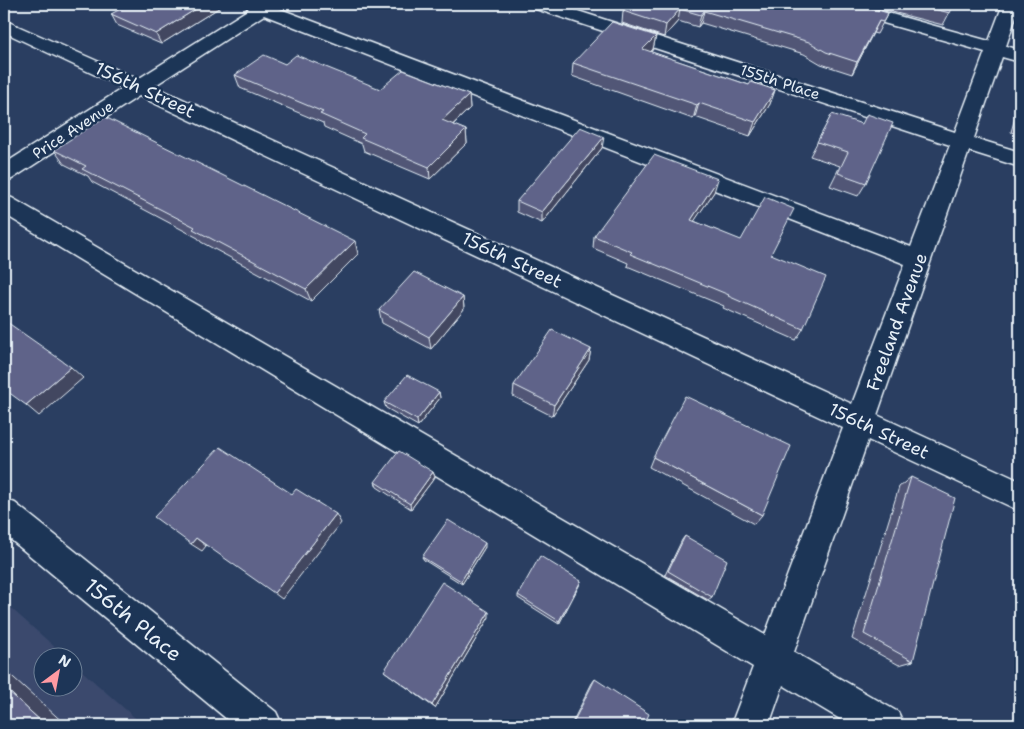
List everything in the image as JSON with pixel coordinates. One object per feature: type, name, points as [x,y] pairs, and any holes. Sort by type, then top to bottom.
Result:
[{"type":"street","name":"155th Place","points":[[539,4],[1020,160]]},
{"type":"street","points":[[837,4],[1008,52]]},
{"type":"street","name":"Freeland Avenue","points":[[750,725],[962,141],[1008,52],[1012,4]]},
{"type":"street","points":[[261,5],[919,260]]},
{"type":"street","name":"Price Avenue","points":[[4,174],[261,5]]},
{"type":"street","name":"156th Street","points":[[4,25],[1020,496]]},
{"type":"street","points":[[4,204],[885,725]]},
{"type":"street","name":"156th Place","points":[[4,514],[263,725]]},
{"type":"shaded area","points":[[4,602],[54,646],[32,646],[32,696],[82,696],[82,671],[143,725],[4,725]]},
{"type":"building","points":[[130,4],[204,4],[156,34],[111,14]]},
{"type":"building","points":[[631,4],[856,4],[888,13],[883,22],[879,21],[857,62],[826,52],[809,42],[704,11],[701,15],[680,9],[666,25],[623,11]]},
{"type":"building","points":[[913,4],[954,4],[950,13]]},
{"type":"building","points":[[612,22],[656,36],[643,49],[749,85],[751,82],[775,90],[755,122],[699,103],[697,105],[573,63]]},
{"type":"building","points":[[264,55],[285,64],[296,55],[380,89],[403,70],[469,95],[442,120],[466,130],[429,167],[361,138],[365,134],[320,114],[323,112],[235,75]]},
{"type":"building","points":[[832,114],[862,124],[867,114],[893,123],[866,183],[838,173],[848,152],[817,142]]},
{"type":"building","points":[[105,117],[355,241],[306,289],[193,229],[195,227],[82,169],[86,166],[54,150]]},
{"type":"building","points":[[580,127],[604,137],[542,212],[517,201]]},
{"type":"building","points":[[654,155],[718,179],[691,220],[741,240],[765,197],[794,209],[771,254],[826,277],[803,329],[729,295],[630,254],[632,252],[594,236]]},
{"type":"building","points":[[414,272],[463,297],[429,337],[379,310]]},
{"type":"building","points":[[4,320],[71,367],[26,405],[4,389]]},
{"type":"building","points":[[552,330],[591,349],[554,405],[514,385]]},
{"type":"building","points":[[407,375],[439,392],[417,420],[384,402]]},
{"type":"building","points":[[685,396],[791,446],[762,515],[653,457]]},
{"type":"building","points":[[220,447],[292,494],[296,489],[336,514],[274,593],[196,538],[191,544],[154,517]]},
{"type":"building","points":[[399,451],[433,472],[410,504],[375,482]]},
{"type":"building","points":[[911,477],[955,498],[913,661],[864,634]]},
{"type":"building","points":[[448,520],[485,543],[461,581],[422,557]]},
{"type":"building","points":[[685,536],[727,560],[712,597],[668,571]]},
{"type":"building","points":[[540,556],[581,581],[559,621],[518,595]]},
{"type":"building","points":[[442,582],[489,612],[432,705],[384,671]]},
{"type":"building","points":[[595,679],[649,714],[644,725],[572,725]]},
{"type":"building","points":[[4,687],[45,725],[4,725]]}]
